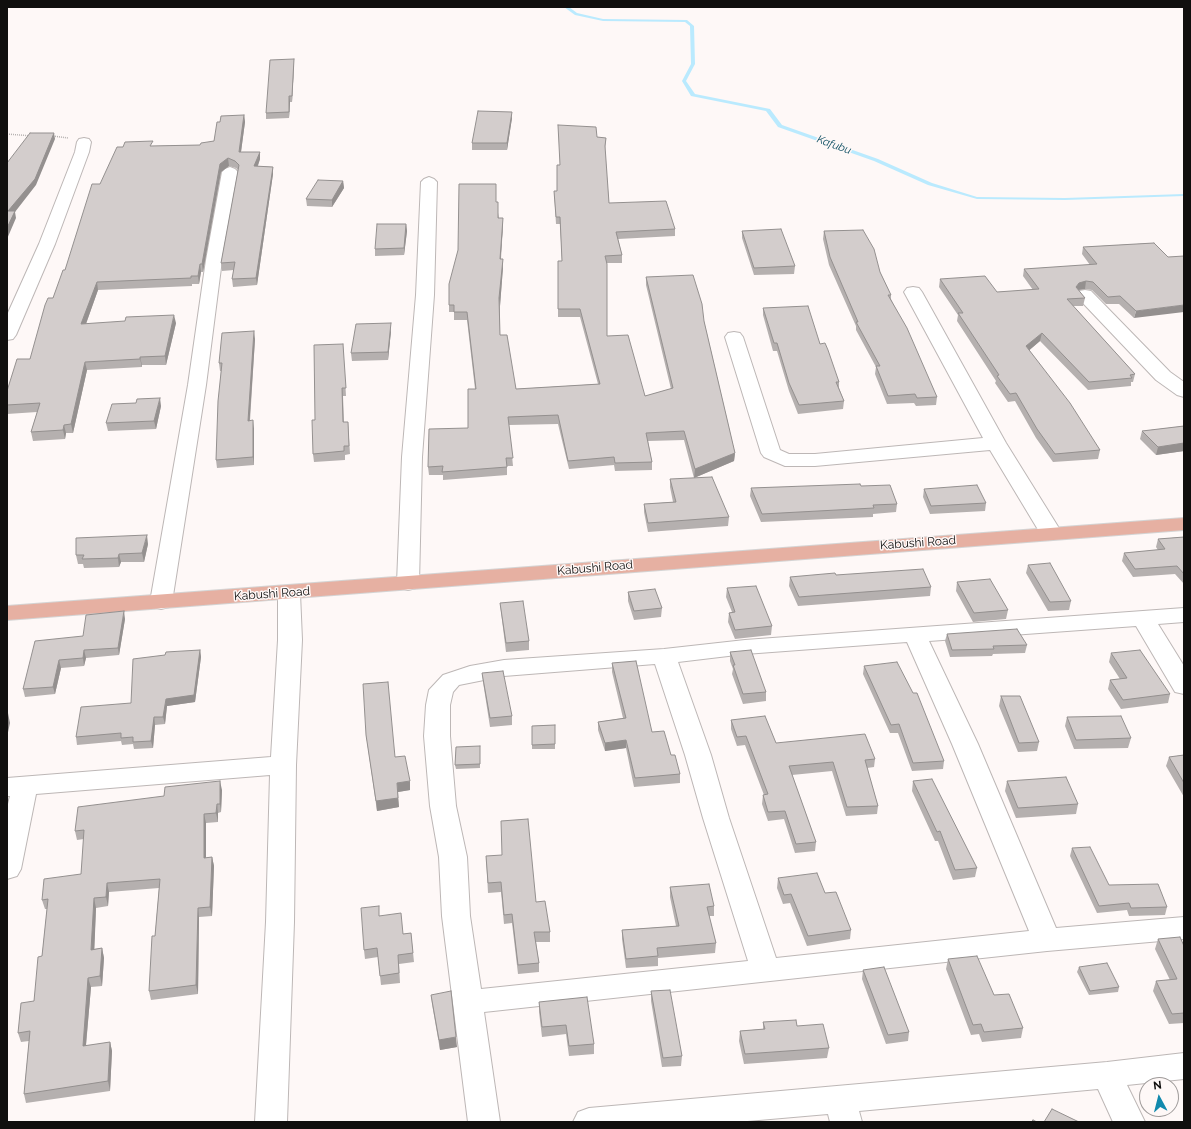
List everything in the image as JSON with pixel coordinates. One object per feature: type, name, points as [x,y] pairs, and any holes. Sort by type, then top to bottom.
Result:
[{"type":"main road","name":"Kabushi Road","points":[[7,613],[289,593],[1051,533],[1184,524]]},
{"type":"street","points":[[7,335],[47,244],[82,152],[84,142]]},
{"type":"street","points":[[161,602],[198,386],[214,260],[230,172]]},
{"type":"street","points":[[408,584],[412,457],[425,295],[430,182]]},
{"type":"street","points":[[912,292],[996,443],[1051,533]]},
{"type":"street","points":[[1085,295],[1163,376],[1184,391]]},
{"type":"street","points":[[734,338],[771,453],[785,460],[815,460],[996,443]]},
{"type":"street","points":[[271,1122],[280,922],[283,765],[290,640],[289,593]]},
{"type":"street","points":[[484,1122],[469,1002],[456,916],[453,857],[443,806],[437,736],[438,705],[441,690],[451,680],[470,674],[504,668],[664,656],[745,647],[1184,615]]},
{"type":"street","points":[[1144,618],[1184,686]]},
{"type":"street","points":[[915,635],[964,744],[1047,940]]},
{"type":"street","points":[[664,656],[698,755],[716,818],[765,970]]},
{"type":"street","points":[[7,869],[16,787],[283,765]]},
{"type":"street","points":[[469,1002],[1047,940],[1184,928]]},
{"type":"street","points":[[589,1122],[844,1110],[1184,1066]]},
{"type":"street","points":[[1107,1075],[1129,1122]]},
{"type":"path","points":[[7,134],[39,136]]},
{"type":"path","points":[[47,136],[62,137],[84,142]]},
{"type":"building","points":[[294,59],[292,96],[289,96],[289,112],[266,113],[270,60]]},
{"type":"building","points":[[478,111],[512,112],[507,143],[472,143]]},
{"type":"building","points":[[244,115],[239,152],[260,152],[254,166],[273,167],[256,278],[232,279],[235,262],[221,263],[239,165],[235,161],[228,158],[220,164],[202,264],[200,264],[198,276],[191,276],[191,278],[97,282],[81,324],[125,321],[126,317],[174,315],[165,356],[85,362],[71,424],[64,425],[63,430],[31,432],[40,403],[7,405],[7,391],[17,359],[30,359],[45,305],[48,298],[53,298],[63,270],[65,270],[92,184],[100,184],[117,147],[123,147],[125,142],[153,141],[150,146],[200,145],[201,143],[214,141],[217,122],[220,122],[221,116]]},
{"type":"building","points":[[558,125],[596,127],[597,137],[606,138],[605,146],[609,203],[666,201],[675,229],[616,232],[622,255],[605,256],[607,264],[607,336],[628,335],[645,396],[673,388],[646,277],[693,275],[702,304],[704,321],[735,453],[695,469],[684,431],[646,433],[652,462],[615,463],[614,457],[568,461],[558,415],[508,417],[513,458],[506,458],[507,467],[442,472],[443,466],[428,467],[429,429],[468,428],[468,389],[476,389],[467,312],[454,312],[454,305],[449,305],[449,284],[458,250],[459,184],[496,184],[498,218],[503,218],[500,259],[503,259],[499,298],[500,335],[507,335],[516,389],[600,384],[580,309],[558,309],[558,261],[562,261],[560,217],[556,217],[554,191],[557,191],[557,165],[560,165]]},
{"type":"building","points":[[30,133],[54,133],[35,179],[8,211],[15,211],[7,228],[7,163]]},
{"type":"building","points":[[318,180],[343,181],[332,200],[306,199]]},
{"type":"building","points":[[377,224],[406,224],[404,248],[375,249]]},
{"type":"building","points":[[781,229],[795,266],[754,268],[742,231]]},
{"type":"building","points":[[863,230],[874,249],[880,272],[891,295],[888,295],[907,328],[937,397],[917,398],[915,394],[888,396],[876,366],[880,366],[856,322],[858,322],[830,257],[824,231]]},
{"type":"building","points":[[1154,243],[1168,257],[1184,256],[1184,305],[1136,311],[1120,296],[1108,297],[1093,282],[1086,281],[1079,283],[1076,287],[1085,298],[1067,299],[1135,374],[1130,375],[1132,378],[1089,382],[1042,333],[1026,346],[1070,403],[1100,450],[1055,454],[1037,429],[1016,393],[1010,394],[997,376],[999,375],[958,313],[963,313],[940,279],[985,276],[997,292],[1039,289],[1024,269],[1097,264],[1083,247]]},
{"type":"building","points":[[808,306],[820,344],[825,343],[828,350],[839,382],[836,382],[844,401],[799,405],[789,383],[777,343],[774,343],[763,308]]},
{"type":"building","points":[[391,323],[388,352],[351,353],[356,324]]},
{"type":"building","points":[[254,331],[248,421],[253,420],[253,457],[216,460],[218,401],[222,363],[219,363],[222,333]]},
{"type":"building","points":[[343,344],[346,388],[342,388],[343,422],[348,422],[349,446],[344,446],[344,451],[313,454],[312,420],[315,420],[314,345]]},
{"type":"building","points":[[160,398],[154,421],[106,423],[112,404],[136,403],[137,399]]},
{"type":"building","points":[[1184,426],[1184,443],[1158,447],[1142,431]]},
{"type":"building","points":[[712,477],[729,517],[648,523],[644,504],[676,502],[670,479]]},
{"type":"building","points":[[860,484],[861,486],[890,485],[897,504],[873,505],[874,508],[762,514],[751,488]]},
{"type":"building","points":[[977,485],[986,503],[931,506],[924,489]]},
{"type":"building","points":[[147,535],[142,553],[119,554],[118,558],[82,559],[84,555],[76,555],[76,538]]},
{"type":"building","points":[[1184,537],[1184,574],[1177,566],[1135,569],[1124,553],[1165,549],[1158,539]]},
{"type":"building","points":[[1050,563],[1071,601],[1050,602],[1028,565]]},
{"type":"building","points":[[923,569],[931,587],[799,597],[790,577],[835,573],[836,575]]},
{"type":"building","points":[[990,579],[1008,610],[974,613],[957,582]]},
{"type":"building","points":[[756,586],[772,626],[735,630],[729,613],[735,612],[727,588]]},
{"type":"building","points":[[655,589],[662,608],[634,611],[628,592]]},
{"type":"building","points":[[523,601],[529,641],[506,643],[500,603]]},
{"type":"building","points":[[124,611],[118,648],[84,650],[83,658],[59,660],[53,687],[23,689],[35,641],[83,636],[86,615]]},
{"type":"building","points":[[1017,629],[1027,645],[993,646],[994,649],[952,650],[947,634]]},
{"type":"building","points":[[200,650],[194,695],[166,699],[163,717],[154,717],[151,741],[133,742],[133,737],[121,738],[121,733],[76,737],[81,707],[131,703],[133,659],[165,655],[166,652]]},
{"type":"building","points":[[751,650],[766,692],[743,694],[730,652]]},
{"type":"building","points":[[1140,650],[1170,694],[1123,700],[1110,680],[1127,678],[1111,653]]},
{"type":"building","points":[[636,661],[652,732],[664,731],[671,755],[675,755],[680,774],[635,778],[626,740],[605,743],[598,722],[626,718],[612,663]]},
{"type":"building","points":[[897,662],[913,693],[917,693],[944,761],[913,763],[899,724],[891,725],[864,666]]},
{"type":"building","points":[[503,671],[512,716],[490,718],[482,673]]},
{"type":"building","points":[[388,682],[395,757],[405,756],[410,781],[397,783],[398,798],[376,801],[366,735],[363,684]]},
{"type":"building","points":[[1001,696],[1020,696],[1039,742],[1019,743]]},
{"type":"building","points":[[765,716],[776,743],[865,734],[875,759],[865,760],[878,806],[847,807],[833,762],[789,766],[816,842],[796,844],[785,811],[768,812],[763,795],[768,794],[746,736],[737,737],[731,720]]},
{"type":"building","points":[[1121,716],[1131,738],[1076,740],[1067,717]]},
{"type":"building","points":[[555,725],[555,744],[532,745],[532,726]]},
{"type":"building","points":[[480,746],[480,764],[455,765],[456,747]]},
{"type":"building","points":[[1184,755],[1184,783],[1169,757]]},
{"type":"building","points":[[1066,777],[1078,804],[1018,808],[1007,781]]},
{"type":"building","points":[[932,779],[977,868],[955,870],[940,831],[937,832],[913,781]]},
{"type":"building","points":[[220,781],[220,804],[217,804],[216,813],[204,814],[204,858],[212,857],[210,907],[198,908],[196,985],[149,991],[152,936],[155,936],[160,879],[107,883],[106,897],[94,898],[91,950],[102,948],[100,976],[88,978],[83,1046],[110,1042],[108,1081],[24,1094],[30,1031],[18,1033],[21,1003],[34,1001],[38,957],[42,956],[48,899],[42,900],[44,879],[81,874],[84,830],[75,831],[78,807],[164,796],[165,787]]},
{"type":"building","points":[[528,819],[536,902],[545,901],[550,932],[534,932],[539,963],[518,965],[512,914],[504,915],[501,882],[488,883],[486,856],[502,855],[501,821]]},
{"type":"building","points":[[1090,847],[1109,885],[1158,884],[1167,907],[1131,908],[1129,903],[1099,906],[1072,848]]},
{"type":"building","points":[[817,873],[825,893],[836,892],[851,930],[808,936],[791,894],[784,895],[778,878]]},
{"type":"building","points":[[709,884],[714,906],[707,907],[716,943],[657,948],[658,956],[626,959],[622,930],[679,926],[670,887]]},
{"type":"building","points":[[379,906],[379,916],[401,913],[403,934],[411,933],[413,953],[398,955],[399,973],[380,976],[377,948],[364,950],[361,908]]},
{"type":"building","points":[[1180,937],[1184,946],[1184,1013],[1172,1014],[1156,981],[1177,979],[1158,939]]},
{"type":"building","points":[[977,956],[994,995],[1009,994],[1023,1028],[984,1032],[981,1024],[973,1025],[948,959]]},
{"type":"building","points":[[1107,963],[1119,987],[1090,991],[1079,967]]},
{"type":"building","points":[[884,967],[909,1032],[888,1035],[863,970]]},
{"type":"building","points":[[670,990],[682,1056],[663,1058],[651,991]]},
{"type":"building","points":[[451,991],[456,1037],[439,1040],[431,995]]},
{"type":"building","points":[[587,997],[594,1044],[569,1046],[566,1025],[542,1027],[539,1002]]},
{"type":"building","points":[[796,1020],[797,1026],[823,1024],[829,1048],[745,1054],[740,1031],[765,1029],[763,1022]]},
{"type":"building","points":[[1052,1109],[1079,1122],[1044,1122]]},
{"type":"waterway","name":"Kafubu","points":[[375,7],[399,7]]},
{"type":"waterway","name":"Kafubu","points":[[566,7],[576,14],[603,20],[686,21],[692,26],[693,64],[684,81],[693,95],[768,110],[780,126],[876,160],[930,184],[977,198],[1065,199],[1184,195]]}]
